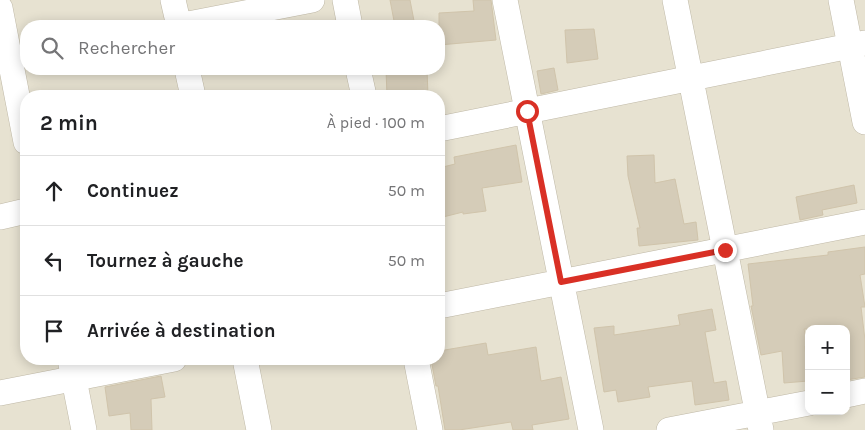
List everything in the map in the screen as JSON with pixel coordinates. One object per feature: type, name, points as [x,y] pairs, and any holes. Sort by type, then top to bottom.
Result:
[{"type":"street","points":[[173,0],[177,20]]},
{"type":"street","points":[[209,20],[312,0]]},
{"type":"street","points":[[345,0],[349,20]]},
{"type":"street","points":[[505,0],[590,430]]},
{"type":"street","points":[[675,0],[759,421]]},
{"type":"street","points":[[841,0],[858,44],[865,122]]},
{"type":"street","points":[[0,8],[12,58],[20,106]]},
{"type":"street","points":[[445,128],[858,44]]},
{"type":"street","points":[[188,75],[192,90]]},
{"type":"street","points":[[359,75],[363,90]]},
{"type":"street","points":[[0,217],[20,212]]},
{"type":"street","points":[[445,305],[865,222]]},
{"type":"street","points":[[0,394],[72,369],[113,365]]},
{"type":"street","points":[[246,365],[259,430]]},
{"type":"street","points":[[417,365],[430,430]]},
{"type":"street","points":[[72,369],[84,430]]},
{"type":"street","points":[[850,394],[865,391]]},
{"type":"street","points":[[669,430],[759,421],[805,404]]},
{"type":"shaded area","points":[[0,0],[865,0],[865,430],[0,430]]},
{"type":"building","points":[[390,0],[410,0],[414,20],[394,20]]},
{"type":"building","points":[[473,0],[491,0],[496,40],[445,44],[445,20],[439,20],[439,13],[474,11]]},
{"type":"building","points":[[594,29],[598,59],[567,63],[565,30]]},
{"type":"building","points":[[554,68],[558,90],[541,94],[537,71]]},
{"type":"building","points":[[386,75],[427,75],[428,90],[387,90]]},
{"type":"building","points":[[516,145],[522,182],[482,188],[486,211],[463,214],[463,212],[445,216],[445,166],[455,164],[454,157]]},
{"type":"building","points":[[654,155],[655,183],[675,179],[684,224],[696,222],[698,240],[639,246],[637,228],[640,228],[628,176],[627,156]]},
{"type":"building","points":[[854,185],[857,203],[822,210],[823,215],[800,220],[796,197]]},
{"type":"building","points":[[865,247],[865,274],[860,275],[865,307],[861,307],[865,340],[865,377],[850,379],[850,325],[805,325],[805,381],[784,383],[782,351],[761,355],[751,306],[753,306],[748,264],[828,255],[828,252]]},
{"type":"building","points":[[712,309],[716,330],[705,332],[714,383],[726,381],[729,400],[695,405],[692,381],[648,387],[650,397],[618,402],[616,390],[604,392],[594,328],[614,326],[614,335],[680,325],[678,315]]},
{"type":"building","points":[[486,343],[488,355],[536,347],[541,381],[561,377],[569,419],[532,425],[533,430],[513,430],[511,422],[459,430],[445,430],[438,386],[436,386],[432,365],[445,365],[445,350]]},
{"type":"building","points":[[161,376],[165,397],[151,399],[152,430],[131,430],[130,413],[109,416],[105,387]]},
{"type":"route","points":[[527,111],[561,282],[725,250]]}]
